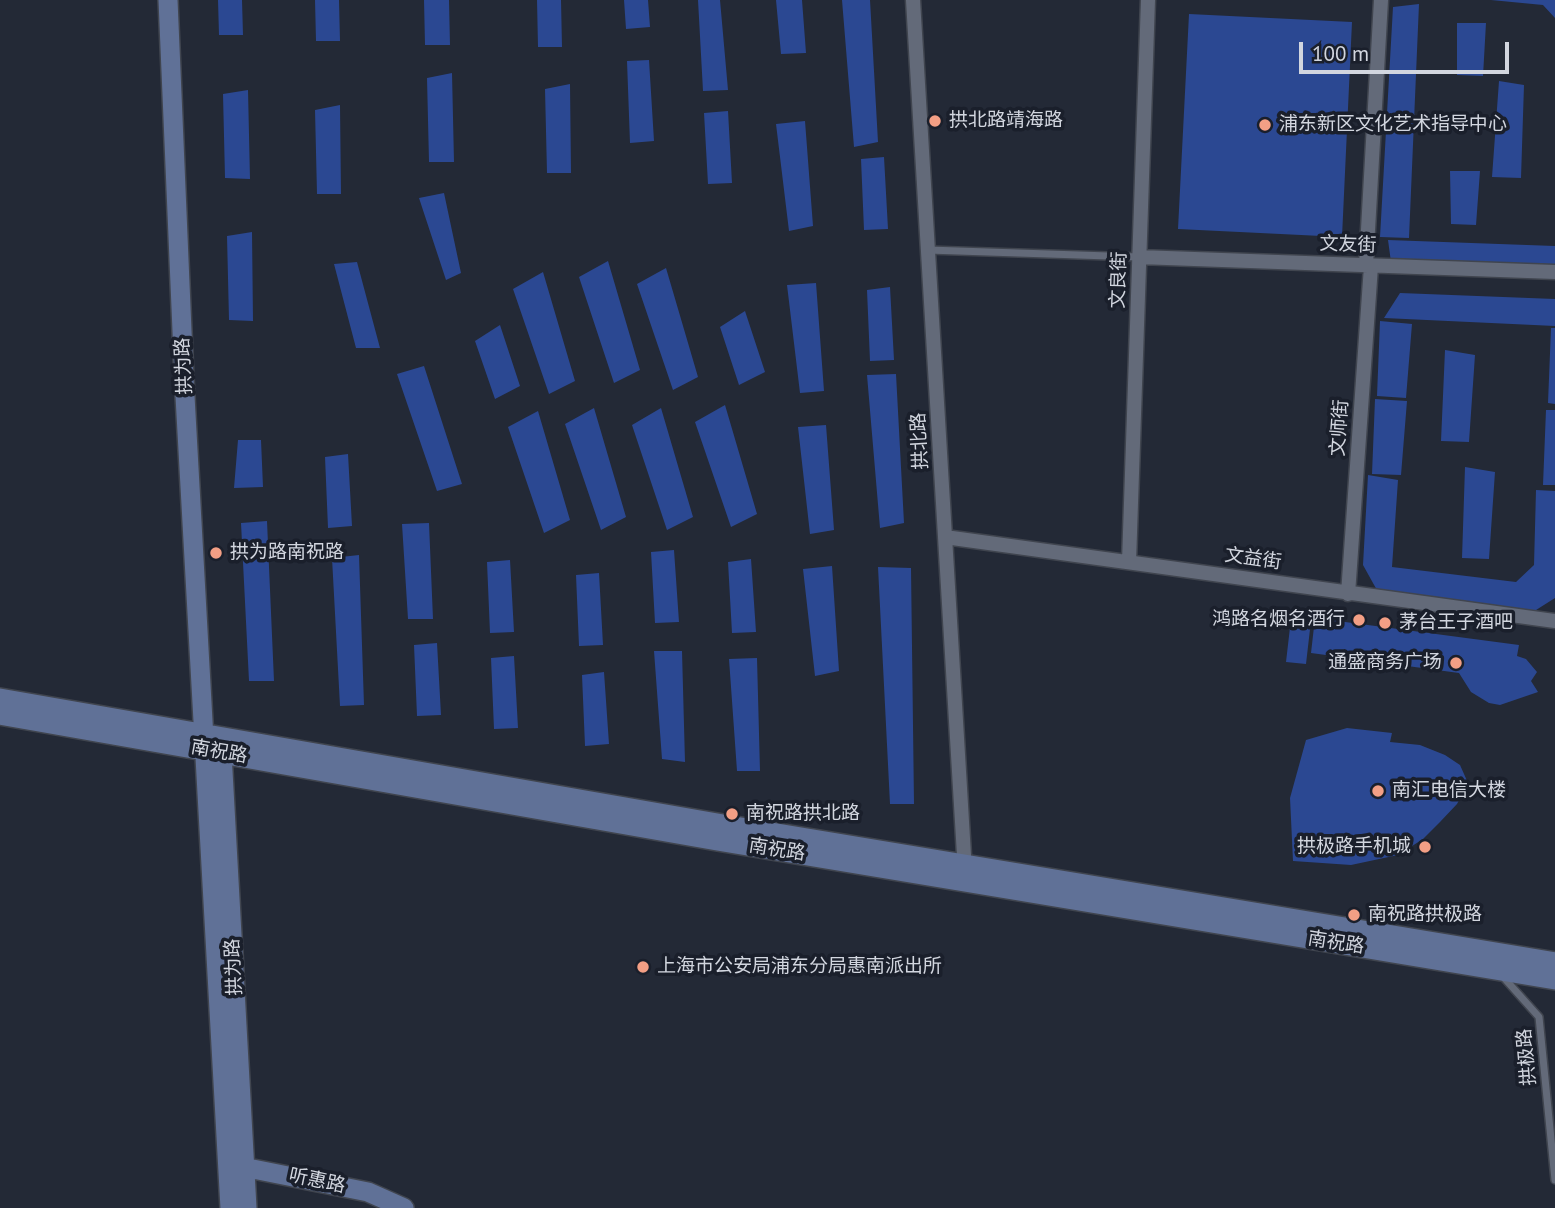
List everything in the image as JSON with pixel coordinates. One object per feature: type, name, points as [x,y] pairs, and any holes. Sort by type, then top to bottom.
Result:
[{"type":"main road","name":"拱为路","points":[[168,0],[236,1166],[247,1208]]},
{"type":"main road","name":"南祝路","points":[[0,698],[210,745],[704,838],[965,872],[1555,980]]},
{"type":"main road","name":"南祝路","points":[[0,715],[210,745],[965,872],[1555,962]]},
{"type":"main road","name":"拱为路","points":[[230,1208],[236,1166]]},
{"type":"main road","name":"听惠路","points":[[236,1166],[368,1192],[404,1208]]},
{"type":"street","name":"拱北路","points":[[913,0],[965,872]]},
{"type":"street","name":"文良街","points":[[1129,562],[1148,0]]},
{"type":"street","name":"文师街","points":[[1348,594],[1369,266],[1381,0]]},
{"type":"street","name":"文友街","points":[[1139,257],[1555,272]]},
{"type":"street","name":"文益街","points":[[945,537],[1555,621]]},
{"type":"lane","points":[[928,250],[1139,257]]},
{"type":"lane","name":"拱极路","points":[[1472,966],[1509,980],[1539,1017],[1555,1180]]},
{"type":"building","points":[[218,0],[242,0],[243,35],[219,35]]},
{"type":"building","points":[[315,0],[339,0],[340,41],[316,41]]},
{"type":"building","points":[[424,0],[449,0],[450,45],[425,45]]},
{"type":"building","points":[[537,0],[561,0],[562,47],[538,47]]},
{"type":"building","points":[[624,0],[648,0],[650,27],[626,29]]},
{"type":"building","points":[[698,0],[720,0],[728,90],[703,91]]},
{"type":"building","points":[[776,0],[802,0],[806,53],[781,54]]},
{"type":"building","points":[[842,0],[870,0],[878,142],[854,147]]},
{"type":"building","points":[[1491,0],[1555,0],[1555,18],[1543,5]]},
{"type":"building","points":[[1419,4],[1409,238],[1380,237],[1393,7]]},
{"type":"building","name":"浦东新区文化艺术指导中心","points":[[1189,14],[1352,22],[1342,237],[1178,229]]},
{"type":"building","points":[[1457,23],[1486,23],[1483,76],[1457,75]]},
{"type":"building","points":[[649,60],[654,141],[630,143],[627,61]]},
{"type":"building","points":[[452,73],[454,162],[429,162],[427,78]]},
{"type":"building","points":[[1499,81],[1524,85],[1521,178],[1492,177]]},
{"type":"building","points":[[570,84],[571,173],[547,173],[545,89]]},
{"type":"building","points":[[248,90],[250,179],[225,178],[223,94]]},
{"type":"building","points":[[340,105],[341,194],[317,194],[315,110]]},
{"type":"building","points":[[728,111],[732,183],[708,184],[704,113]]},
{"type":"building","points":[[805,121],[813,226],[789,231],[776,124]]},
{"type":"building","points":[[884,157],[888,229],[864,230],[861,159]]},
{"type":"building","points":[[1450,171],[1480,171],[1476,225],[1451,224]]},
{"type":"building","points":[[444,193],[461,273],[446,280],[419,198]]},
{"type":"building","points":[[252,232],[253,321],[229,320],[227,236]]},
{"type":"building","points":[[1388,240],[1555,246],[1555,268],[1391,262]]},
{"type":"building","points":[[608,261],[640,370],[614,383],[579,277]]},
{"type":"building","points":[[357,262],[380,348],[356,348],[334,264]]},
{"type":"building","points":[[666,268],[698,377],[673,390],[637,284]]},
{"type":"building","points":[[543,272],[575,381],[549,394],[513,289]]},
{"type":"building","points":[[816,283],[824,391],[800,393],[787,285]]},
{"type":"building","points":[[890,287],[894,360],[870,361],[867,290]]},
{"type":"building","points":[[1400,293],[1555,299],[1555,326],[1384,318]]},
{"type":"building","points":[[745,311],[765,372],[739,385],[720,327]]},
{"type":"building","points":[[1380,321],[1412,324],[1406,398],[1377,396]]},
{"type":"building","points":[[500,325],[520,386],[495,399],[475,341]]},
{"type":"building","points":[[1551,328],[1555,328],[1555,404],[1548,403]]},
{"type":"building","points":[[1445,350],[1475,355],[1469,442],[1441,441]]},
{"type":"building","points":[[424,366],[462,484],[437,491],[397,374]]},
{"type":"building","points":[[896,374],[904,523],[880,528],[867,375]]},
{"type":"building","points":[[1375,399],[1407,401],[1401,475],[1372,474]]},
{"type":"building","points":[[725,405],[757,514],[731,527],[695,422]]},
{"type":"building","points":[[594,408],[626,517],[601,530],[565,424]]},
{"type":"building","points":[[661,408],[693,517],[667,530],[632,425]]},
{"type":"building","points":[[1546,410],[1555,410],[1555,485],[1543,485]]},
{"type":"building","points":[[538,411],[570,520],[544,533],[508,427]]},
{"type":"building","points":[[826,425],[834,530],[810,534],[798,427]]},
{"type":"building","points":[[238,440],[261,440],[263,487],[234,488]]},
{"type":"building","points":[[348,454],[352,526],[328,528],[325,457]]},
{"type":"building","points":[[1465,467],[1495,472],[1489,559],[1462,558]]},
{"type":"building","points":[[1368,475],[1398,480],[1392,567],[1516,582],[1534,565],[1536,490],[1555,491],[1555,598],[1525,617],[1378,592],[1363,565]]},
{"type":"building","points":[[267,521],[274,681],[249,681],[241,523]]},
{"type":"building","points":[[429,523],[433,619],[408,619],[402,524]]},
{"type":"building","points":[[674,550],[679,622],[655,623],[651,552]]},
{"type":"building","points":[[359,555],[364,705],[340,706],[332,558]]},
{"type":"building","points":[[751,559],[756,632],[732,633],[728,562]]},
{"type":"building","points":[[510,560],[514,632],[490,633],[487,562]]},
{"type":"building","points":[[832,566],[839,671],[815,676],[803,569]]},
{"type":"building","points":[[878,567],[911,568],[914,804],[890,804]]},
{"type":"building","points":[[599,573],[603,645],[579,646],[576,575]]},
{"type":"building","points":[[1292,610],[1312,612],[1306,664],[1286,662]]},
{"type":"building","name":"通盛商务广场","points":[[1315,618],[1519,645],[1517,656],[1526,659],[1537,672],[1531,681],[1538,692],[1500,705],[1489,703],[1471,692],[1459,673],[1311,653]]},
{"type":"building","points":[[437,643],[441,715],[417,716],[414,645]]},
{"type":"building","points":[[654,651],[682,651],[685,762],[662,759]]},
{"type":"building","points":[[514,656],[518,728],[494,729],[491,658]]},
{"type":"building","points":[[757,658],[760,771],[737,771],[729,659]]},
{"type":"building","points":[[604,672],[609,744],[585,746],[582,675]]},
{"type":"building","name":"南汇电信大楼","points":[[1347,728],[1392,733],[1390,742],[1420,745],[1445,755],[1460,765],[1468,783],[1457,804],[1440,822],[1423,839],[1398,855],[1351,865],[1293,861],[1290,798],[1306,740]]},
{"type":"place","name":"拱北路靖海路","points":[[935,121]]},
{"type":"place","name":"浦东新区文化艺术指导中心","points":[[1265,125]]},
{"type":"place","name":"拱为路南祝路","points":[[216,553]]},
{"type":"place","name":"鸿路名烟名酒行","points":[[1359,620]]},
{"type":"place","name":"茅台王子酒吧","points":[[1385,623]]},
{"type":"place","name":"通盛商务广场","points":[[1456,663]]},
{"type":"place","name":"南汇电信大楼","points":[[1378,791]]},
{"type":"place","name":"南祝路拱北路","points":[[732,814]]},
{"type":"place","name":"拱极路手机城","points":[[1425,847]]},
{"type":"place","name":"南祝路拱极路","points":[[1354,915]]},
{"type":"place","name":"上海市公安局浦东分局惠南派出所","points":[[643,967]]}]
